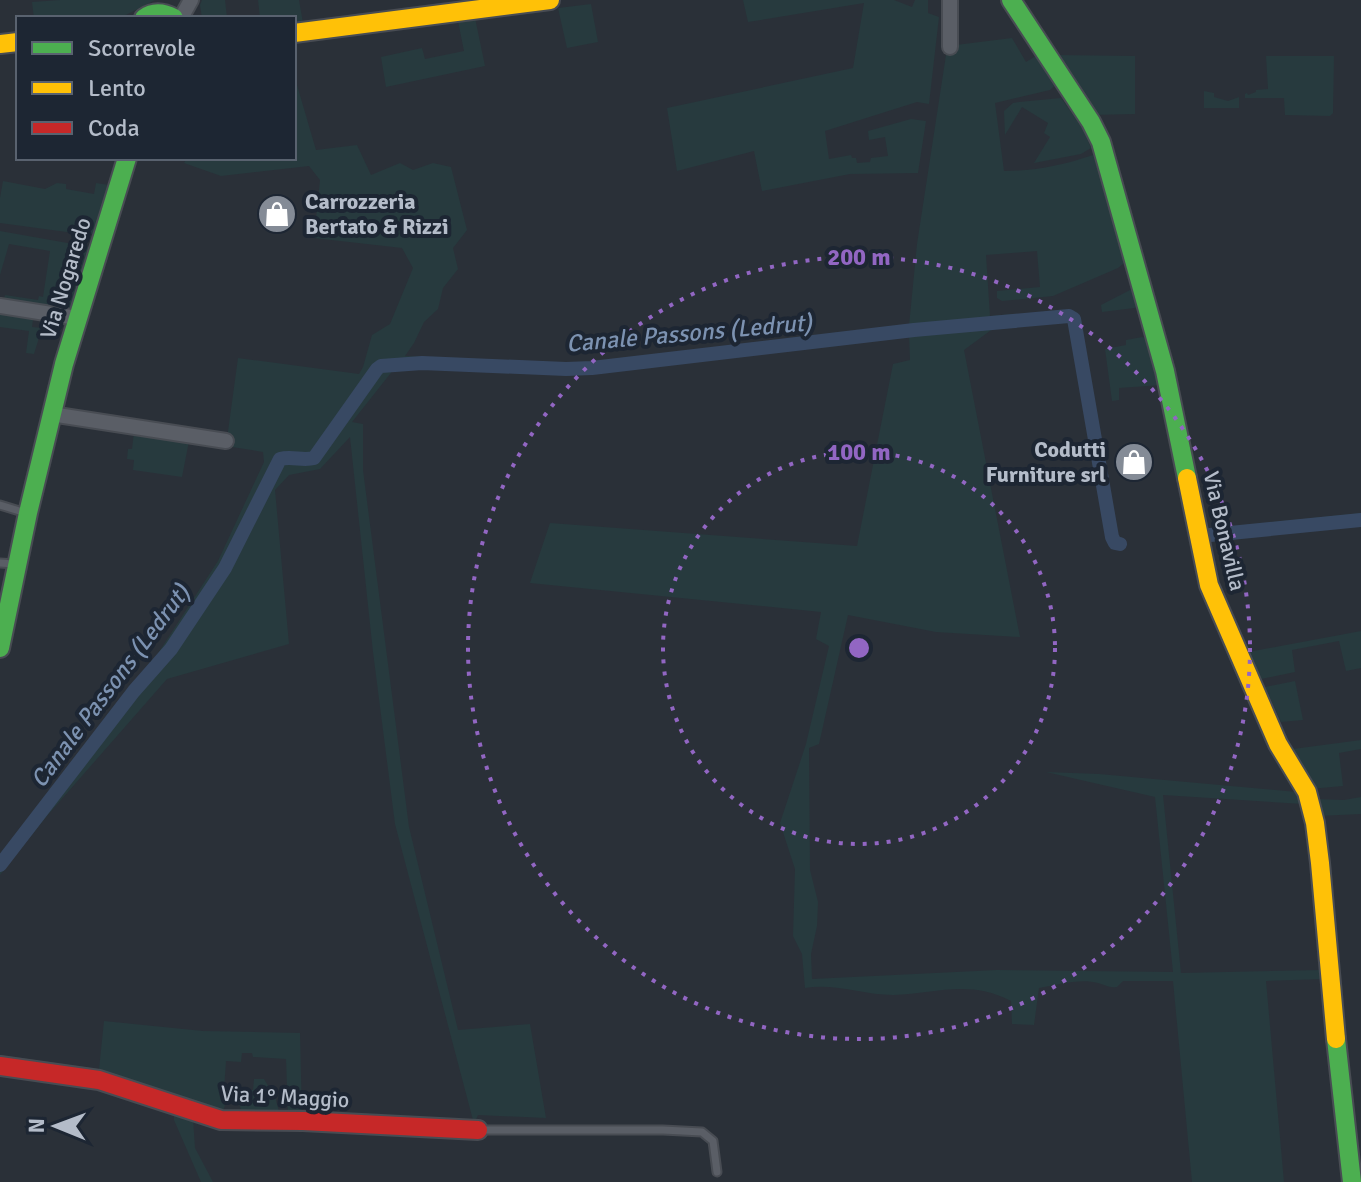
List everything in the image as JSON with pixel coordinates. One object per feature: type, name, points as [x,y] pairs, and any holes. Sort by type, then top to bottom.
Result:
[{"type":"street","points":[[148,15],[169,0]]},
{"type":"street","points":[[296,33],[512,2],[550,0]]},
{"type":"street","points":[[950,0],[950,47]]},
{"type":"street","name":"Via Bonavilla","points":[[1011,0],[1101,142],[1165,371],[1209,585],[1278,744],[1307,792],[1320,863],[1352,1182]]},
{"type":"street","points":[[148,15],[166,13],[171,16]]},
{"type":"street","name":"Via Nogaredo","points":[[0,648],[9,563],[28,513],[77,318],[126,160]]},
{"type":"street","points":[[0,306],[77,318]]},
{"type":"street","points":[[51,414],[226,441]]},
{"type":"street","name":"Via 1° Maggio","points":[[0,1066],[99,1080],[221,1120],[478,1130]]},
{"type":"lane","points":[[0,505],[28,513]]},
{"type":"lane","points":[[478,1130],[702,1132],[713,1141],[717,1172]]},
{"type":"green space","points":[[155,0],[124,16],[34,16],[32,2]]},
{"type":"green space","points":[[202,0],[225,0],[227,16],[202,16]]},
{"type":"green space","points":[[258,0],[299,0],[303,23],[296,24],[296,16],[260,16]]},
{"type":"green space","points":[[743,0],[894,0],[912,7],[915,0],[928,0],[928,13],[939,17],[929,104],[917,102],[825,131],[829,159],[851,155],[857,163],[870,162],[871,158],[888,156],[885,137],[869,140],[868,131],[911,119],[926,121],[918,173],[850,174],[762,191],[754,151],[677,171],[667,108],[853,68],[864,3],[748,22]]},
{"type":"green space","points":[[591,4],[598,42],[567,48],[558,8]]},
{"type":"green space","points":[[475,18],[485,66],[386,87],[381,57],[422,48],[425,59],[464,51],[458,21]]},
{"type":"green space","points":[[1012,38],[1026,62],[1036,56],[1054,86],[1050,90],[995,103],[1004,171],[1049,167],[1093,155],[1125,253],[1123,264],[1118,268],[1053,296],[1002,301],[997,298],[997,291],[1040,287],[1037,251],[986,255],[990,316],[1013,314],[964,350],[1020,637],[936,632],[848,615],[819,744],[809,748],[810,870],[818,902],[811,954],[812,979],[997,970],[1173,972],[1155,797],[1046,772],[1297,792],[1303,804],[1163,795],[1181,973],[1323,970],[1324,979],[1266,981],[1284,1182],[1192,1182],[1173,981],[1123,981],[1117,987],[1076,982],[1039,988],[1034,1025],[1012,1024],[1011,1001],[980,991],[952,989],[893,995],[827,987],[805,988],[802,954],[793,936],[795,869],[780,823],[806,744],[829,646],[816,639],[821,612],[530,583],[550,523],[857,546],[893,364],[910,360],[909,334],[594,373],[418,366],[394,369],[352,422],[363,424],[363,470],[409,827],[458,1030],[530,1024],[546,1118],[478,1115],[474,1124],[395,824],[350,437],[320,469],[289,475],[275,490],[289,644],[167,679],[46,817],[0,875],[0,855],[155,658],[218,561],[264,462],[263,452],[226,446],[238,358],[359,374],[372,335],[390,324],[413,268],[402,248],[314,238],[320,180],[309,166],[221,176],[184,163],[186,160],[296,160],[297,85],[316,150],[357,145],[371,175],[400,163],[413,170],[433,163],[451,167],[467,230],[453,248],[458,269],[443,288],[438,309],[424,322],[405,356],[593,363],[909,326],[917,244],[946,55],[956,45]]},
{"type":"green space","points":[[1055,55],[1135,56],[1135,114],[1092,115]]},
{"type":"green space","points":[[1266,56],[1334,56],[1333,113],[1330,116],[1285,115],[1284,98],[1245,98],[1247,93],[1268,89]]},
{"type":"green space","points":[[1204,91],[1228,101],[1239,97],[1239,108],[1204,108]]},
{"type":"green space","points":[[1061,98],[1083,129],[1091,148],[1081,154],[1034,163],[1050,137],[1044,133],[1048,123],[1022,107],[1005,135],[1004,111],[1013,103]]},
{"type":"green space","points":[[3,181],[45,189],[57,183],[66,184],[66,189],[94,194],[96,183],[109,185],[94,233],[89,235],[0,223]]},
{"type":"green space","points":[[0,231],[90,247],[71,309],[4,299],[5,295],[38,300],[39,296],[43,297],[50,251],[9,244],[0,275]]},
{"type":"green space","points":[[1132,289],[1142,307],[1102,312],[1101,305]]},
{"type":"green space","points":[[0,314],[33,319],[32,327],[42,328],[34,354],[26,353],[29,331],[0,327]]},
{"type":"green space","points":[[1149,339],[1162,385],[1119,388],[1119,400],[1112,401],[1105,349],[1126,345],[1126,340]]},
{"type":"green space","points":[[134,432],[189,441],[182,477],[133,470],[134,460],[127,459]]},
{"type":"green space","points":[[1361,513],[1361,524],[1208,540],[1205,529]]},
{"type":"green space","points":[[1361,631],[1361,668],[1346,671],[1339,641],[1292,650],[1295,672],[1261,679],[1248,652]]},
{"type":"green space","points":[[1295,681],[1303,720],[1281,722],[1265,687]]},
{"type":"green space","points":[[1361,740],[1361,749],[1339,753],[1343,786],[1310,789],[1293,749]]},
{"type":"green space","points":[[1361,797],[1361,814],[1318,816],[1313,799],[1344,800]]},
{"type":"green space","points":[[104,1021],[203,1031],[300,1033],[302,1116],[288,1116],[286,1059],[253,1057],[252,1053],[242,1053],[241,1062],[226,1061],[224,1090],[229,1091],[223,1112],[0,1062],[0,1055],[99,1069]]},
{"type":"green space","points":[[254,1079],[264,1079],[275,1097],[280,1115],[243,1115],[239,1092],[253,1090]]},
{"type":"green space","points":[[174,1111],[193,1118],[195,1148],[213,1182],[201,1182],[174,1120]]},
{"type":"waterway","name":"Canale Passons (Ledrut)","points":[[0,865],[134,691],[171,649],[225,568],[280,459],[314,458],[381,366],[422,363],[592,368],[914,330],[1069,316],[1074,319],[1112,537],[1115,543],[1120,544]]},
{"type":"waterway","points":[[1210,535],[1361,520]]},
{"type":"traffic: fast","points":[[1011,0],[1101,142],[1165,371],[1187,478]]},
{"type":"traffic: fast","points":[[148,16],[159,13],[170,16]]},
{"type":"traffic: fast","points":[[0,648],[64,364],[126,160]]},
{"type":"traffic: fast","points":[[1336,1039],[1352,1182]]},
{"type":"traffic: slow","points":[[296,33],[550,0]]},
{"type":"traffic: slow","points":[[0,44],[16,42]]},
{"type":"traffic: slow","points":[[1187,478],[1209,585],[1278,744],[1307,792],[1320,863],[1336,1039]]},
{"type":"traffic: jam","points":[[0,1066],[99,1080],[221,1120],[478,1130]]},
{"type":"place","name":"Carrozzeria Bertato & Rizzi","points":[[277,214]]},
{"type":"place","name":"Codutti Furniture srl","points":[[1134,462]]}]
